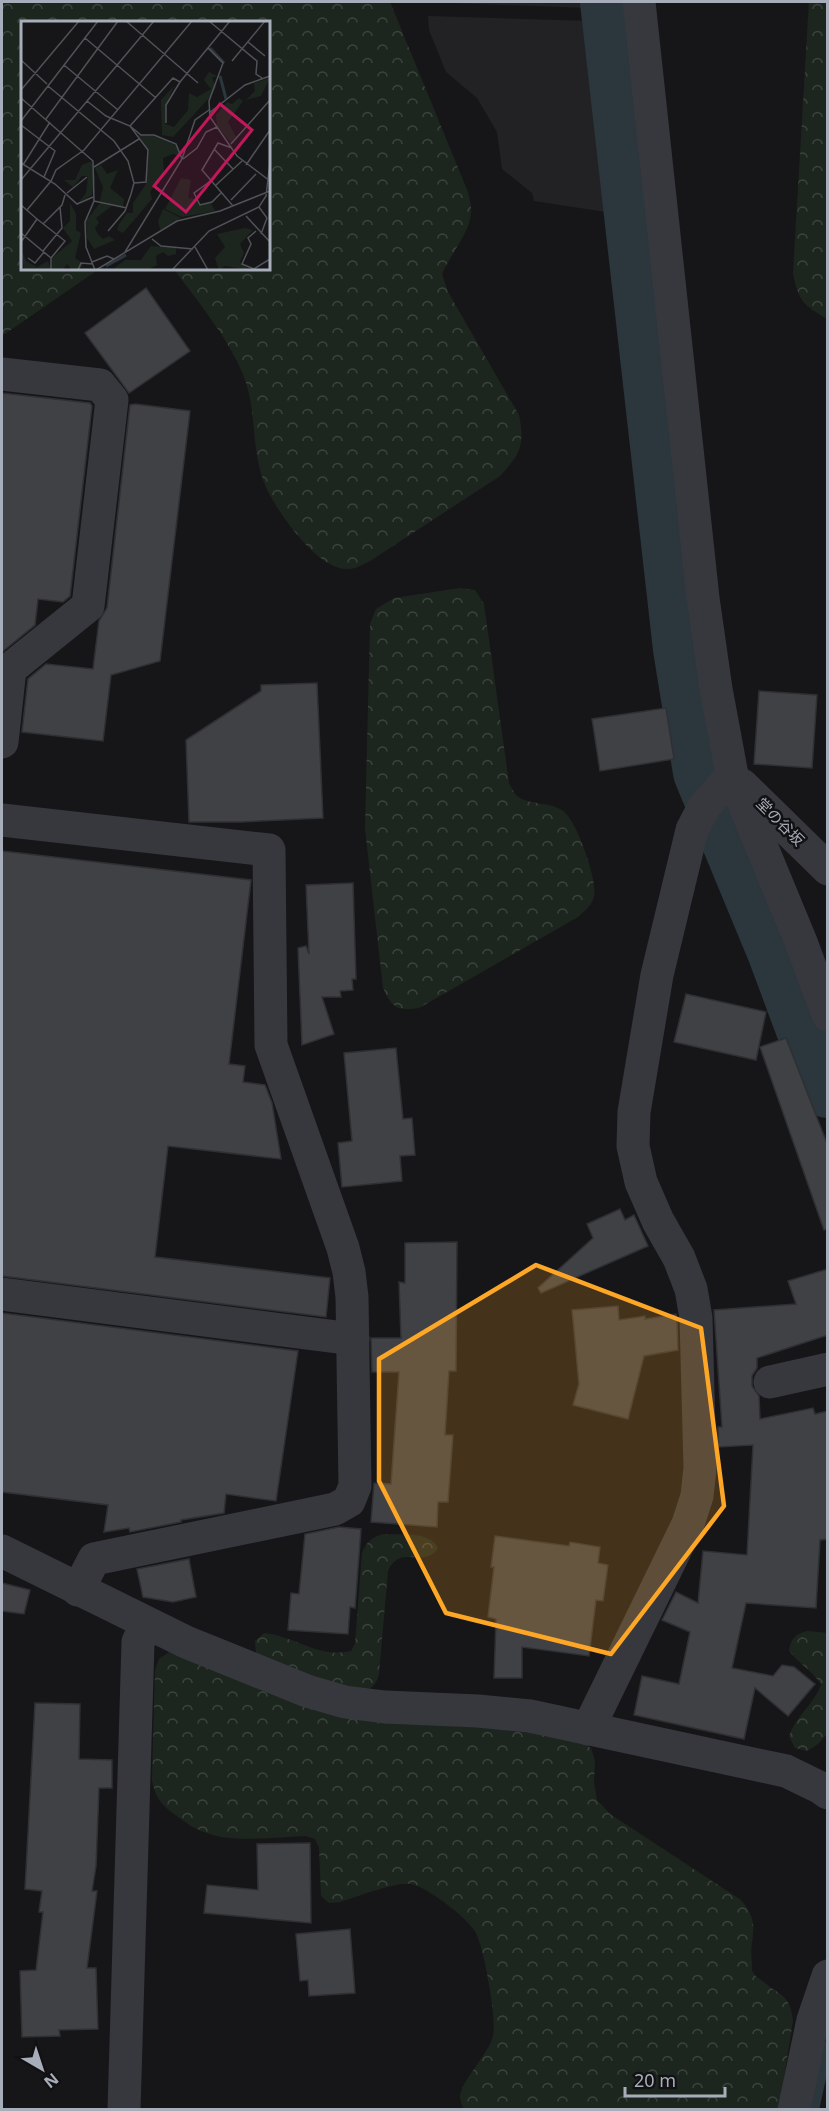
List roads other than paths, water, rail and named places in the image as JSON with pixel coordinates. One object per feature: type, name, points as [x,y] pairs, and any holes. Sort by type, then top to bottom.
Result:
[{"type":"street","points":[[639,2],[703,598],[716,688],[720,789],[801,942],[828,1015]]},
{"type":"street","points":[[2,374],[100,385],[112,400],[88,606],[10,669],[2,741]]},
{"type":"street","points":[[588,1729],[688,1524],[697,1496],[700,1468],[696,1318],[691,1289],[679,1258],[658,1221],[641,1182],[633,1146],[634,1112],[657,975],[692,830],[720,789]]},
{"type":"street","name":"堂の谷坂","points":[[720,789],[828,869]]},
{"type":"street","points":[[2,820],[269,850],[271,1045],[343,1248],[349,1272],[353,1339],[355,1486],[349,1501],[335,1509],[94,1559],[78,1590]]},
{"type":"street","points":[[2,1294],[353,1339]]},
{"type":"street","points":[[770,1382],[828,1369]]},
{"type":"street","points":[[2,1551],[147,1624],[308,1691],[345,1702],[385,1707],[530,1716],[786,1772],[828,1793]]},
{"type":"street","points":[[124,2109],[138,1642],[147,1624]]},
{"type":"street","points":[[794,2109],[813,2020],[828,1976]]},
{"type":"waterway","points":[[610,2],[683,649],[703,772],[777,951],[828,1088]]},
{"type":"waterway","points":[[814,2110],[828,2046]]}]
